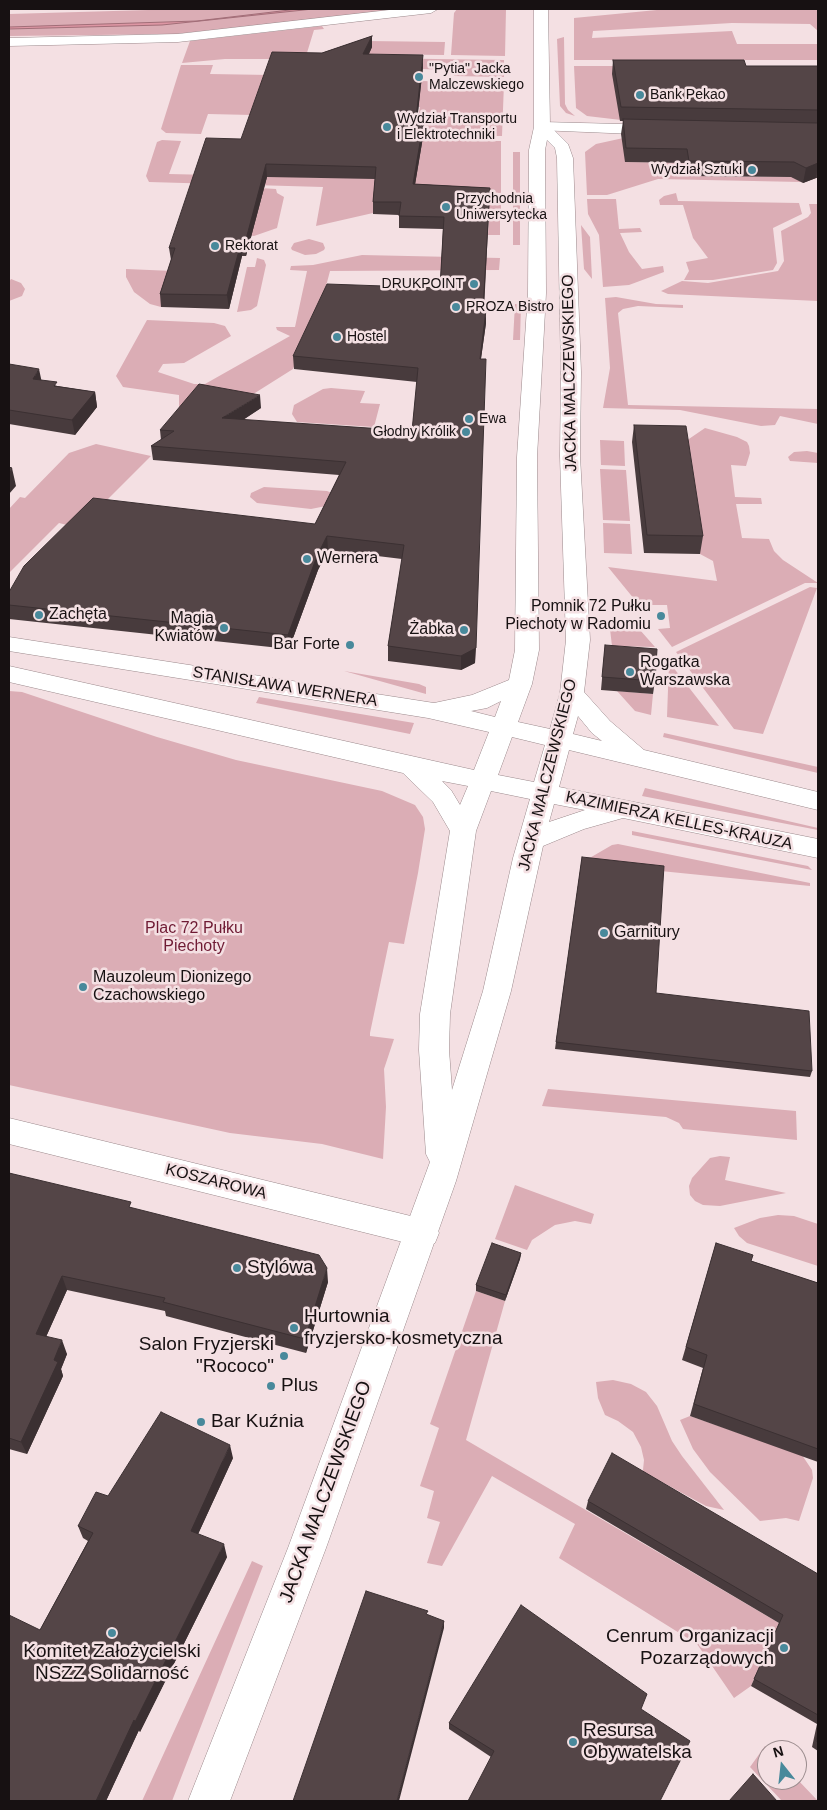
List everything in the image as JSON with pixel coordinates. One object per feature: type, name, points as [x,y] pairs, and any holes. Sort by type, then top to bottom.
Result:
[{"type":"street","points":[[9,42],[178,38],[431,9]]},
{"type":"street","name":"JACKA MALCZEWSKIEGO","points":[[440,1181],[442,1146],[434,1050],[435,1014],[463,831],[520,684],[527,650],[527,456],[537,293],[537,150],[542,127],[541,9]]},
{"type":"street","points":[[542,127],[677,130]]},
{"type":"street","name":"JACKA MALCZEWSKIEGO","points":[[209,1801],[306,1548],[440,1181],[498,991],[531,840],[572,693],[578,640],[570,456],[571,364],[565,158],[562,148],[542,127]]},
{"type":"street","name":"STANISŁAWA WERNERA","points":[[9,644],[428,710],[560,740]]},
{"type":"street","points":[[9,674],[411,766],[482,780]]},
{"type":"street","points":[[428,710],[478,702],[520,684]]},
{"type":"street","points":[[572,693],[601,727],[641,758]]},
{"type":"street","points":[[560,740],[818,801]]},
{"type":"street","points":[[411,766],[442,796],[463,831]]},
{"type":"street","name":"KAZIMIERZA KELLES-KRAUZA","points":[[482,780],[818,849]]},
{"type":"street","points":[[531,840],[576,822],[624,810]]},
{"type":"street","name":"KOSZAROWA","points":[[9,1131],[422,1233]]},
{"type":"green space","points":[[183,9],[403,9],[176,34],[9,36],[9,14]]},
{"type":"green space","points":[[457,9],[506,9],[505,56],[451,55],[454,13]]},
{"type":"green space","points":[[667,9],[818,9],[818,31],[810,24],[732,23],[593,31],[592,38],[732,31],[737,44],[818,44],[818,60],[574,60],[574,18]]},
{"type":"green space","points":[[322,26],[324,29],[314,30],[306,56],[285,59],[225,59],[182,63],[190,41]]},
{"type":"green space","points":[[564,37],[565,104],[568,110],[575,116],[566,113],[560,106],[557,39]]},
{"type":"green space","points":[[367,41],[445,42],[444,55],[364,54]]},
{"type":"green space","points":[[367,58],[504,60],[504,77],[454,76],[454,70],[422,69]]},
{"type":"green space","points":[[181,65],[213,65],[210,74],[330,76],[252,115],[208,114],[201,134],[166,133],[161,129]]},
{"type":"green space","points":[[574,66],[695,66],[621,120],[587,116],[576,108]]},
{"type":"green space","points":[[421,81],[504,83],[502,136],[495,136],[495,141],[501,141],[501,193],[482,192],[482,195],[501,196],[501,209],[489,210],[489,200],[404,198],[420,107],[359,105]]},
{"type":"green space","points":[[628,137],[625,162],[685,163],[687,176],[796,177],[801,182],[658,179],[607,195],[587,195],[585,152],[596,144]]},
{"type":"green space","points":[[162,140],[181,141],[169,174],[342,178],[380,177],[373,213],[316,226],[323,187],[149,182],[146,176],[157,142]]},
{"type":"green space","points":[[513,152],[520,152],[520,245],[513,245]]},
{"type":"green space","points":[[260,188],[276,189],[277,193],[284,197],[277,228],[254,236],[248,235]]},
{"type":"green space","points":[[676,193],[678,201],[799,203],[802,214],[773,228],[777,263],[773,270],[713,280],[684,280],[689,271],[686,262],[708,258],[693,238],[683,205],[660,205],[659,200],[664,196]]},
{"type":"green space","points":[[587,199],[616,199],[619,229],[640,228],[642,232],[620,233],[629,252],[642,269],[663,266],[664,272],[629,285],[603,287],[599,235],[588,214]]},
{"type":"green space","points":[[809,204],[818,204],[818,301],[668,294],[661,291],[682,281],[708,283],[778,271],[784,261],[781,231],[808,217],[811,213]]},
{"type":"green space","points":[[489,215],[500,216],[500,235],[488,235]]},
{"type":"green space","points":[[581,225],[590,237],[592,279],[584,269]]},
{"type":"green space","points":[[309,239],[323,243],[324,250],[316,254],[305,255],[292,250],[291,248],[294,243]]},
{"type":"green space","points":[[362,255],[500,258],[499,270],[330,271],[325,290],[293,369],[220,415],[187,415],[179,407],[179,395],[123,387],[116,376],[147,320],[214,323],[225,326],[231,336],[184,363],[163,364],[158,372],[194,384],[205,384],[290,336],[277,330],[276,327],[295,327],[307,271],[290,270],[291,266],[313,265]]},
{"type":"green space","points":[[257,258],[264,260],[266,265],[257,306],[251,310],[237,312],[247,267],[255,267]]},
{"type":"green space","points":[[126,269],[173,271],[161,307],[150,304],[134,292],[126,277]]},
{"type":"green space","points":[[11,279],[21,283],[25,289],[22,296],[9,301],[9,282]]},
{"type":"green space","points":[[616,297],[656,304],[683,305],[683,308],[638,306],[623,309],[618,313],[628,405],[818,409],[818,424],[780,416],[775,425],[761,426],[680,410],[603,408],[610,368],[605,298]]},
{"type":"green space","points":[[515,304],[521,304],[520,340],[513,340]]},
{"type":"green space","points":[[323,389],[365,391],[360,403],[380,404],[374,427],[297,422],[292,414],[294,405]]},
{"type":"green space","points":[[705,428],[737,437],[747,442],[749,446],[750,453],[746,466],[731,465],[735,497],[761,498],[762,504],[736,504],[742,538],[769,539],[774,551],[783,560],[818,583],[805,583],[672,647],[658,629],[670,628],[667,605],[639,605],[608,567],[717,581],[713,561],[700,554],[683,443]]},
{"type":"green space","points":[[600,440],[624,441],[625,466],[601,465]]},
{"type":"green space","points":[[96,444],[151,456],[79,528],[59,523],[9,573],[9,509],[20,497],[25,498],[69,453]]},
{"type":"green space","points":[[807,451],[818,453],[818,463],[790,461],[788,457],[794,452]]},
{"type":"green space","points":[[600,469],[626,470],[630,521],[603,520]]},
{"type":"green space","points":[[264,487],[327,491],[332,493],[326,506],[311,509],[257,503],[250,497],[251,493]]},
{"type":"green space","points":[[603,523],[630,524],[632,554],[604,553]]},
{"type":"green space","points":[[810,587],[817,588],[763,734],[734,729],[676,652]]},
{"type":"green space","points":[[610,629],[640,630],[655,647],[612,646]]},
{"type":"green space","points":[[669,662],[719,726],[667,717]]},
{"type":"green space","points":[[344,671],[419,684],[426,687],[426,694]]},
{"type":"green space","name":"Plac 72 Pułku Piechoty","points":[[9,691],[22,692],[157,737],[236,760],[382,791],[415,805],[423,817],[425,829],[404,944],[389,942],[370,1033],[370,1036],[394,1039],[384,1069],[386,1107],[383,1159],[322,1144],[230,1133],[9,1085]]},
{"type":"green space","points":[[617,691],[653,694],[651,715],[635,711]]},
{"type":"green space","points":[[259,697],[414,723],[410,734],[256,703]]},
{"type":"green space","points":[[664,733],[818,767],[818,773],[663,737]]},
{"type":"green space","points":[[645,788],[818,828],[818,830],[642,796]]},
{"type":"green space","points":[[632,831],[808,866],[812,870],[632,835]]},
{"type":"green space","points":[[618,844],[810,883],[810,886],[581,863],[612,845]]},
{"type":"green space","points":[[548,1089],[796,1111],[797,1140],[683,1129],[679,1123],[666,1117],[542,1106]]},
{"type":"green space","points":[[730,1157],[725,1180],[786,1193],[720,1206],[703,1205],[695,1201],[690,1195],[689,1186],[692,1178],[710,1158]]},
{"type":"green space","points":[[515,1185],[594,1214],[591,1224],[575,1221],[555,1225],[532,1240],[527,1250],[495,1239]]},
{"type":"green space","points":[[778,1215],[794,1216],[818,1224],[818,1266],[747,1243],[734,1228],[760,1218]]},
{"type":"green space","points":[[476,1291],[505,1301],[466,1440],[779,1623],[751,1686],[734,1698],[697,1644],[559,1558],[575,1524],[492,1476],[442,1566],[427,1563],[440,1522],[427,1518],[434,1491],[420,1486],[439,1428],[430,1424]]},
{"type":"green space","points":[[613,1380],[631,1384],[646,1392],[657,1406],[672,1441],[724,1510],[706,1506],[660,1481],[642,1480],[644,1460],[641,1447],[633,1432],[618,1421],[605,1415],[598,1398],[596,1382]]},
{"type":"green space","points":[[690,1416],[802,1455],[812,1470],[813,1478],[799,1521],[786,1518],[760,1521],[710,1472],[693,1449],[680,1420]]},
{"type":"green space","points":[[252,1561],[263,1566],[172,1801],[142,1801]]},
{"type":"green space","points":[[757,1757],[757,1774],[750,1767]]},
{"type":"green space","points":[[807,1789],[818,1801],[782,1801],[772,1790]]},
{"type":"shaded area","points":[[298,9],[313,9],[162,25],[9,29],[9,27],[197,21]]},
{"type":"building","points":[[372,36],[363,54],[423,55],[416,119],[424,119],[413,184],[490,188],[483,310],[486,310],[480,359],[486,359],[476,648],[461,656],[388,646],[404,545],[327,536],[317,556],[288,635],[9,605],[9,592],[24,566],[93,498],[315,524],[346,462],[151,446],[174,431],[160,430],[199,384],[260,395],[222,418],[412,431],[418,368],[293,356],[327,284],[440,288],[444,217],[399,216],[401,202],[373,202],[376,167],[266,164],[245,243],[241,243],[227,295],[160,294],[175,248],[169,248],[206,138],[241,139],[272,52],[322,53]]},
{"type":"building","points":[[613,60],[744,60],[746,66],[818,66],[818,110],[621,107]]},
{"type":"building","points":[[623,119],[818,123],[818,163],[806,168],[794,162],[689,161],[687,149],[626,148]]},
{"type":"building","points":[[9,364],[39,369],[33,379],[57,382],[54,386],[95,392],[72,420],[9,410]]},
{"type":"building","points":[[634,425],[686,426],[703,536],[647,535]]},
{"type":"building","points":[[605,645],[657,649],[655,681],[602,677]]},
{"type":"building","points":[[582,857],[664,866],[656,993],[809,1011],[812,1071],[556,1042]]},
{"type":"building","points":[[9,1173],[131,1202],[129,1207],[319,1255],[327,1268],[305,1339],[163,1302],[165,1298],[62,1276],[36,1334],[62,1340],[54,1360],[58,1362],[21,1442],[9,1438]]},
{"type":"building","points":[[492,1243],[521,1253],[506,1295],[476,1285]]},
{"type":"building","points":[[716,1243],[753,1255],[751,1261],[818,1283],[818,1449],[694,1404],[707,1355],[686,1347]]},
{"type":"building","points":[[161,1412],[230,1445],[191,1531],[224,1544],[135,1722],[134,1720],[96,1801],[9,1801],[9,1615],[40,1630],[93,1533],[78,1526],[96,1492],[108,1496]]},
{"type":"building","points":[[612,1453],[818,1574],[818,1715],[754,1679],[783,1615],[588,1501]]},
{"type":"building","points":[[366,1591],[428,1611],[426,1614],[444,1621],[397,1801],[293,1801]]},
{"type":"building","points":[[521,1605],[647,1694],[641,1709],[690,1741],[660,1801],[468,1801],[494,1751],[449,1723]]},
{"type":"building","points":[[753,1774],[757,1778],[757,1790],[767,1790],[777,1801],[729,1801]]},
{"type":"place","name":"\"Pytia\" Jacka Malczewskiego","points":[[419,77]]},
{"type":"place","name":"Bank Pekao","points":[[640,95]]},
{"type":"place","name":"Wydział Transportu i Elektrotechniki","points":[[387,127]]},
{"type":"place","name":"Wydział Sztuki","points":[[752,170]]},
{"type":"place","name":"Przychodnia Uniwersytecka","points":[[446,207]]},
{"type":"place","name":"Rektorat","points":[[215,246]]},
{"type":"place","name":"DRUKPOINT","points":[[474,284]]},
{"type":"place","name":"PROZA Bistro","points":[[456,307]]},
{"type":"place","name":"Hostel","points":[[337,337]]},
{"type":"place","name":"Ewa","points":[[469,419]]},
{"type":"place","name":"Głodny Królik","points":[[466,432]]},
{"type":"place","name":"Wernera","points":[[307,559]]},
{"type":"place","name":"Zachęta","points":[[39,615]]},
{"type":"place","name":"Pomnik 72 Pułku Piechoty w Radomiu","points":[[661,616]]},
{"type":"place","name":"Magia Kwiatów","points":[[224,628]]},
{"type":"place","name":"Żabka","points":[[464,630]]},
{"type":"place","name":"Bar Forte","points":[[350,645]]},
{"type":"place","name":"Rogatka Warszawska","points":[[630,672]]},
{"type":"place","name":"Garnitury","points":[[604,933]]},
{"type":"place","name":"Mauzoleum Dionizego Czachowskiego","points":[[83,987]]},
{"type":"place","name":"Stylówa","points":[[237,1268]]},
{"type":"place","name":"Hurtownia fryzjersko-kosmetyczna","points":[[294,1328]]},
{"type":"place","name":"Salon Fryzjerski \"Rococo\"","points":[[284,1356]]},
{"type":"place","name":"Plus","points":[[271,1386]]},
{"type":"place","name":"Bar Kuźnia","points":[[201,1422]]},
{"type":"place","name":"Komitet Założycielski NSZZ Solidarność","points":[[112,1633]]},
{"type":"place","name":"Cenrum Organizacji Pozarządowych","points":[[784,1648]]},
{"type":"place","name":"Resursa Obywatelska","points":[[573,1742]]}]
